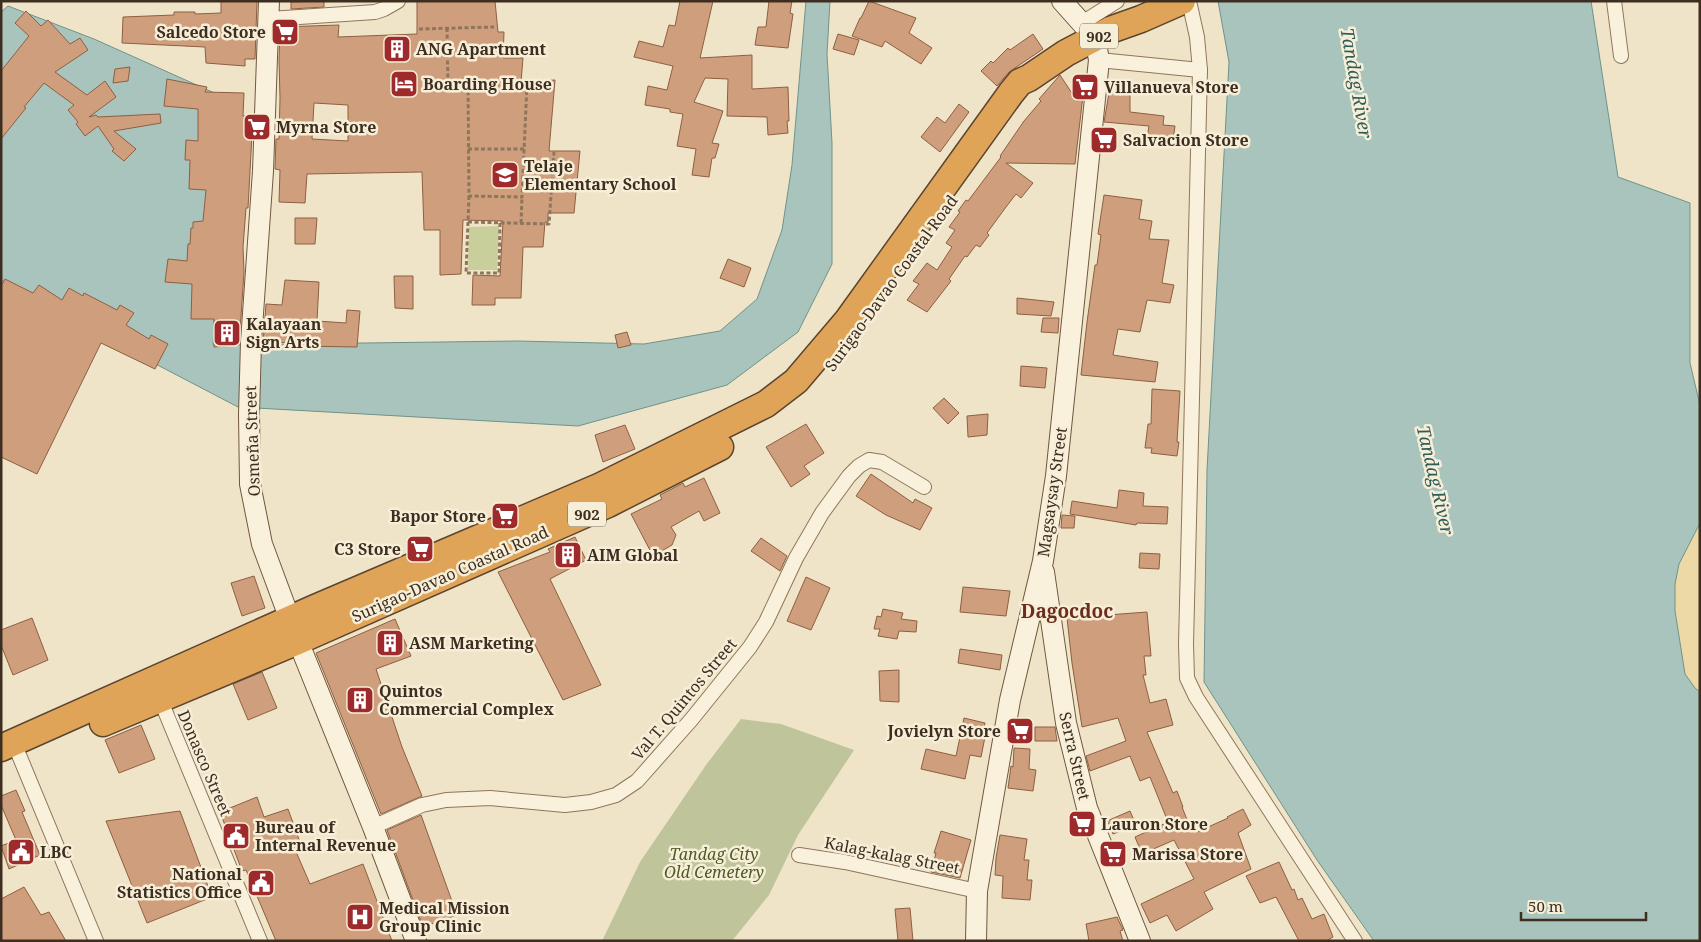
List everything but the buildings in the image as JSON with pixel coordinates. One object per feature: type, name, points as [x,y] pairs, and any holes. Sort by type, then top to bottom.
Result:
[{"type":"highway","name":"Surigao-Davao Coastal Road","points":[[10,754],[604,495],[776,417],[810,390],[833,367],[839,344],[1016,108],[1025,93],[1029,78],[1066,53],[1110,30],[1182,2]]},
{"type":"main road","points":[[1062,1],[1092,41]]},
{"type":"main road","name":"Osmeña Street","points":[[269,10],[263,171],[251,342],[250,484],[262,544],[416,941]]},
{"type":"main road","name":"Magsaysay Street","points":[[976,941],[977,891],[1010,700],[1043,561],[1056,476],[1092,41]]},
{"type":"main road","name":"Serra Street","points":[[1043,561],[1066,723],[1087,808],[1140,941]]},
{"type":"street","points":[[269,10],[374,12],[398,1]]},
{"type":"street","points":[[1117,1],[1092,41],[1200,70]]},
{"type":"street","points":[[1614,1],[1621,56]]},
{"type":"street","points":[[1182,2],[1197,38],[1200,70],[1186,644],[1187,678],[1196,697],[1356,941]]},
{"type":"street","name":"Val T. Quintos Street","points":[[373,827],[422,805],[446,800],[490,798],[565,805],[591,802],[616,795],[637,781],[681,733],[750,647],[766,622],[796,558],[822,513],[849,476],[859,466],[869,460],[882,462],[924,487]]},
{"type":"street","name":"Donasco Street","points":[[156,690],[260,941]]},
{"type":"street","points":[[10,754],[96,941]]},
{"type":"street","name":"Kalag-kalag Street","points":[[799,855],[845,862],[977,891]]},
{"type":"path","points":[[418,29],[494,27]]},
{"type":"path","points":[[447,28],[448,85],[527,84],[520,223]]},
{"type":"path","points":[[468,84],[469,196],[466,273],[499,273],[500,223]]},
{"type":"path","points":[[468,149],[524,149]]},
{"type":"path","points":[[468,222],[550,224],[554,152]]},
{"type":"path","points":[[469,196],[522,197]]},
{"type":"green space","points":[[499,226],[497,270],[468,270],[469,227]]},
{"type":"green space","name":"Tandag City Old Cemetery","points":[[741,719],[781,724],[854,750],[798,835],[769,895],[732,941],[602,941],[640,862],[706,765]]},
{"type":"sand","points":[[1700,523],[1700,692],[1685,674],[1675,611],[1675,584],[1679,564]]},
{"type":"water","points":[[806,1],[830,1],[827,54],[832,143],[832,264],[798,332],[727,385],[578,426],[238,407],[1,280],[1,12],[8,6],[94,39],[219,95],[221,177],[213,345],[518,341],[644,344],[720,331],[757,299],[782,230],[792,165]]},
{"type":"water","name":"Tandag River","points":[[1218,1],[1591,1],[1618,177],[1690,203],[1690,363],[1700,405],[1700,523],[1679,564],[1675,584],[1675,611],[1685,674],[1700,692],[1700,941],[1374,941],[1317,860],[1204,682],[1207,470],[1229,62]]},
{"type":"place","name":"Salcedo Store","points":[[285,32]]},
{"type":"place","name":"ANG Apartment","points":[[397,49]]},
{"type":"place","name":"Boarding House","points":[[404,84]]},
{"type":"place","name":"Villanueva Store","points":[[1085,87]]},
{"type":"place","name":"Myrna Store","points":[[257,127]]},
{"type":"place","name":"Salvacion Store","points":[[1104,140]]},
{"type":"place","name":"Telaje Elementary School","points":[[505,175]]},
{"type":"place","name":"Kalayaan Sign Arts","points":[[227,333]]},
{"type":"place","name":"Bapor Store","points":[[505,516]]},
{"type":"place","name":"C3 Store","points":[[420,549]]},
{"type":"place","name":"AIM Global","points":[[568,555]]},
{"type":"place","name":"ASM Marketing","points":[[390,643]]},
{"type":"place","name":"Quintos Commercial Complex","points":[[360,700]]},
{"type":"place","name":"Jovielyn Store","points":[[1020,731]]},
{"type":"place","name":"Lauron Store","points":[[1082,824]]},
{"type":"place","name":"Bureau of Internal Revenue","points":[[236,836]]},
{"type":"place","name":"LBC","points":[[21,852]]},
{"type":"place","name":"Marissa Store","points":[[1113,854]]},
{"type":"place","name":"National Statistics Office","points":[[261,883]]},
{"type":"place","name":"Medical Mission Group Clinic","points":[[360,917]]},
{"type":"district","name":"Dagocdoc","points":[[1067,611]]}]
